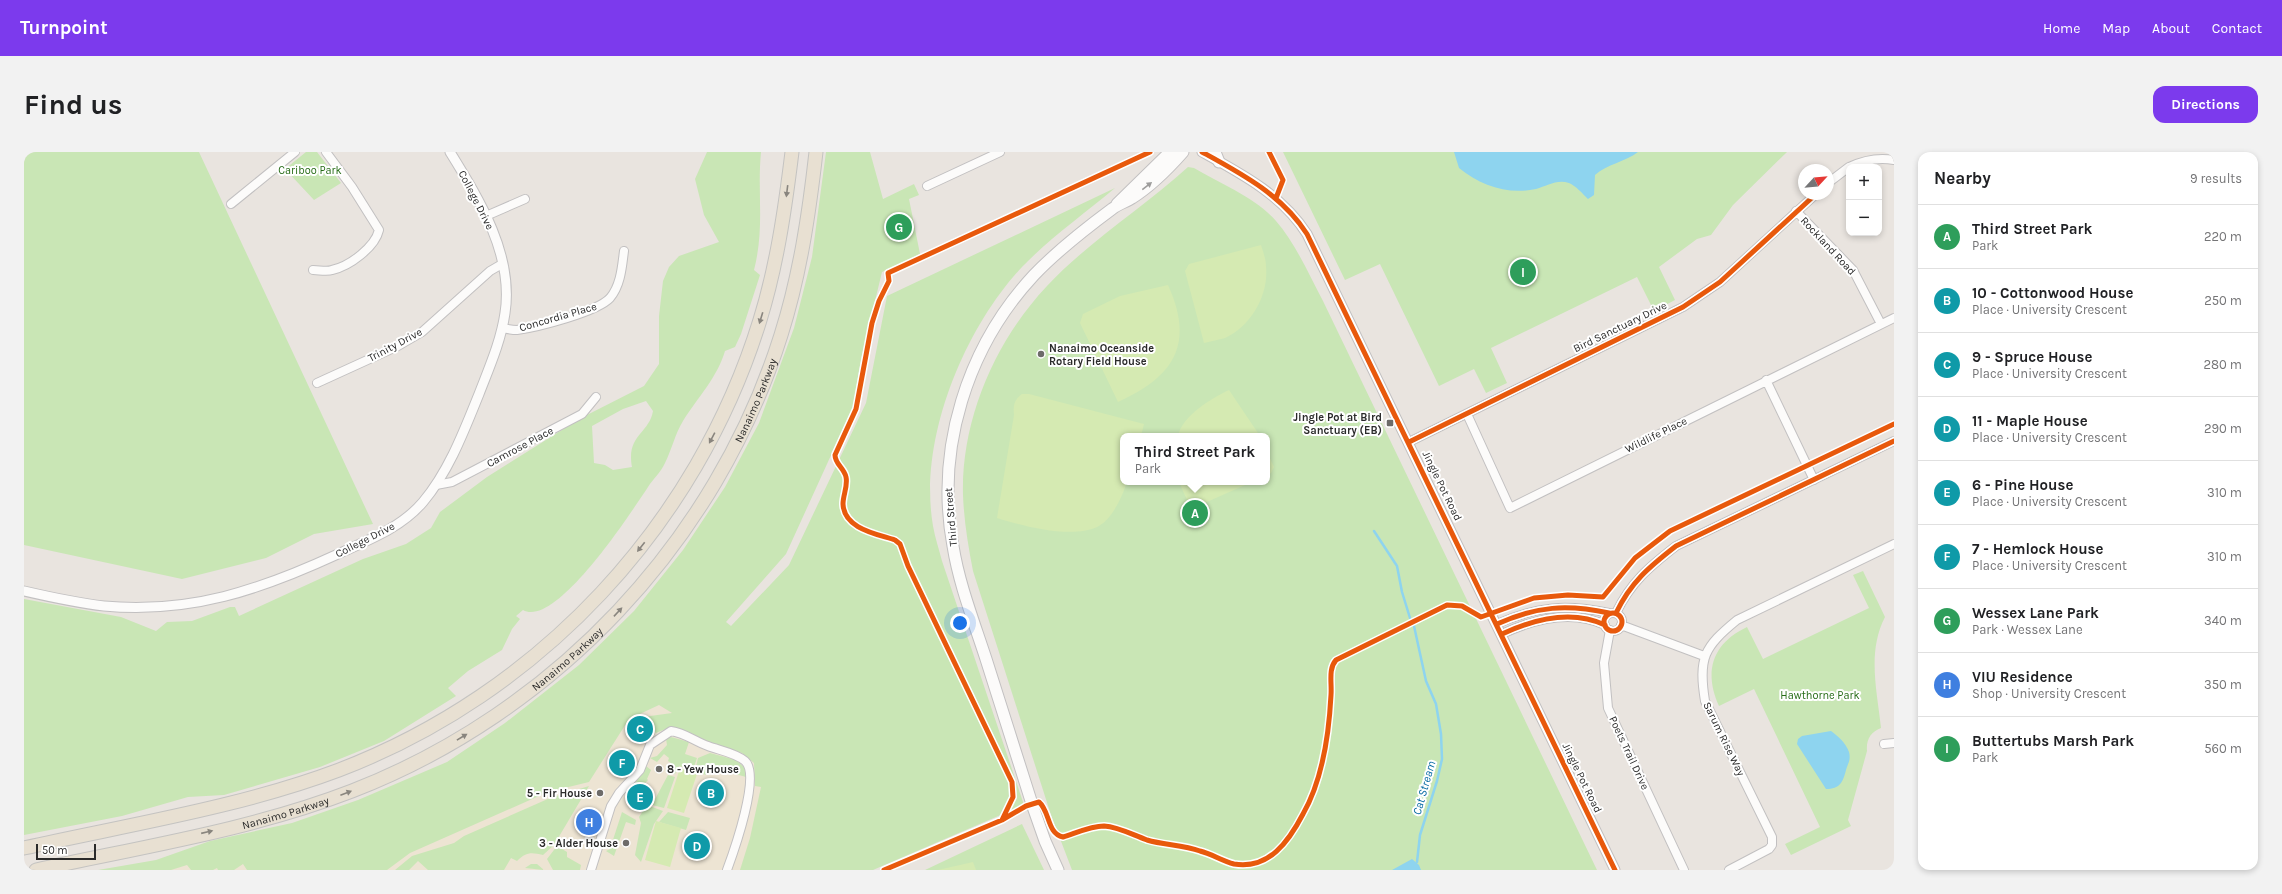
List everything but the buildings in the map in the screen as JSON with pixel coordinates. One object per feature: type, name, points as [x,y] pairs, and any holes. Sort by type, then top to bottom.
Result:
[{"type":"highway","name":"Nanaimo Parkway","points":[[24,848],[251,797],[294,785],[351,765],[405,741],[457,712],[507,678],[553,641],[597,599],[627,565],[658,525],[688,480],[717,429],[741,374],[759,325],[773,274],[784,217],[792,152]]},
{"type":"highway","name":"Nanaimo Parkway","points":[[36,870],[251,822],[310,806],[365,786],[420,761],[472,731],[521,698],[579,650],[622,608],[661,562],[696,513],[730,455],[753,408],[778,345],[792,295],[805,236],[816,152]]},
{"type":"highway","points":[[24,855],[213,813],[234,806],[251,797]]},
{"type":"highway","points":[[24,842],[73,831],[105,830]]},
{"type":"highway","points":[[66,870],[121,858],[169,841]]},
{"type":"main road","name":"Third Street","points":[[1058,870],[1045,841],[1032,804],[957,567],[949,523],[949,468],[955,425],[965,390],[981,351],[1013,300],[1041,268],[1114,207],[1127,192],[1170,152]]},
{"type":"main road","name":"Third Street","points":[[1114,207],[1133,198],[1155,180],[1183,152]]},
{"type":"street","points":[[231,204],[295,152]]},
{"type":"street","points":[[313,270],[332,270],[352,260],[374,242],[379,230],[352,187],[326,152]]},
{"type":"street","name":"College Drive","points":[[24,591],[83,603],[134,608],[184,605],[230,596],[279,579],[377,536],[410,515],[422,503],[436,484],[472,410],[502,328],[506,290],[502,264],[486,216],[450,152]]},
{"type":"street","points":[[927,186],[1000,152]]},
{"type":"street","name":"Jingle Pot Road","points":[[1202,152],[1217,157],[1276,198],[1300,224],[1313,246],[1615,870]]},
{"type":"street","points":[[1856,164],[1864,161],[1883,158],[1894,160]]},
{"type":"street","points":[[1834,178],[1846,169]]},
{"type":"street","points":[[486,216],[525,199]]},
{"type":"street","name":"Bird Sanctuary Drive","points":[[1409,442],[1684,307],[1720,282],[1809,200]]},
{"type":"street","name":"Rockland Road","points":[[1796,211],[1853,270],[1881,324]]},
{"type":"street","name":"Concordia Place","points":[[502,328],[518,330],[589,311],[601,306],[611,297],[617,286],[624,251]]},
{"type":"street","name":"Trinity Drive","points":[[317,383],[398,346],[422,332],[490,271],[502,264]]},
{"type":"street","name":"Wildlife Place","points":[[1467,414],[1510,508],[1894,318]]},
{"type":"street","points":[[1766,380],[1814,480]]},
{"type":"street","name":"Camrose Place","points":[[436,484],[452,482],[582,414],[596,397]]},
{"type":"street","points":[[1607,628],[1604,620],[1613,613],[1626,593],[1647,568],[1676,546],[1894,441]]},
{"type":"street","name":"Sarum Rise Way","points":[[1729,870],[1769,849],[1772,845],[1772,837],[1705,701],[1701,679],[1704,656],[1716,637],[1737,620],[1894,544]]},
{"type":"street","points":[[1497,624],[1522,613],[1538,609],[1568,607],[1613,613],[1620,617],[1621,625]]},
{"type":"street","points":[[1502,634],[1526,623],[1549,618],[1591,618],[1607,628],[1615,630],[1621,625]]},
{"type":"street","points":[[1621,625],[1704,656]]},
{"type":"street","name":"Poets Trail Drive","points":[[1607,628],[1604,663],[1608,708],[1684,870]]},
{"type":"street","points":[[591,870],[611,806],[619,793],[640,770],[650,745],[660,736],[671,731],[686,734],[702,744],[738,757],[745,761],[749,767],[750,781],[745,808],[727,870]]},
{"type":"street","points":[[1884,744],[1894,743]]},
{"type":"shaded area","points":[[731,670],[825,870],[161,870],[640,714]]},
{"type":"green space","points":[[24,152],[199,152],[373,524],[314,534],[266,558],[182,579],[24,545]]},
{"type":"green space","name":"Cariboo Park","points":[[306,152],[317,152],[341,183],[314,200],[285,169]]},
{"type":"green space","points":[[707,152],[761,152],[760,225],[754,270],[760,275],[741,334],[735,347],[725,351],[722,361],[712,379],[680,426],[667,458],[659,472],[592,565],[573,586],[554,602],[537,611],[523,610],[516,616],[520,619],[512,629],[502,650],[468,671],[448,688],[456,696],[384,741],[320,767],[224,795],[188,797],[122,816],[24,835],[24,599],[121,617],[156,631],[167,622],[192,621],[230,607],[235,607],[239,616],[363,559],[406,544],[431,528],[440,512],[487,477],[581,418],[644,386],[659,364],[659,316],[663,281],[669,267],[679,256],[719,242],[704,215],[695,179]],"holes":[[[646,401],[653,411],[651,419],[635,441],[632,448],[632,467],[613,470],[605,465],[594,463],[592,426],[623,409]]]},
{"type":"green space","points":[[826,152],[870,152],[883,199],[914,184],[919,195],[909,199],[920,254],[882,272],[861,359],[853,407],[786,554],[726,622],[731,626],[789,565],[866,403],[887,296],[1115,188],[1033,256],[1001,292],[964,354],[950,388],[939,423],[932,458],[930,493],[933,526],[936,539],[942,561],[1024,805],[873,870],[740,870],[750,838],[761,787],[755,786],[754,763],[742,753],[720,747],[678,728],[668,728],[656,733],[646,724],[648,721],[643,717],[672,713],[659,705],[629,719],[589,782],[548,792],[410,853],[387,870],[247,870],[243,864],[234,870],[218,870],[217,868],[213,870],[191,870],[187,865],[171,870],[98,870],[156,860],[210,841],[292,823],[358,800],[447,762],[505,723],[579,665],[634,611],[683,550],[725,487],[759,423],[794,328],[812,257]]},
{"type":"green space","points":[[1283,152],[1787,152],[1733,205],[1711,235],[1697,239],[1659,267],[1675,300],[1654,311],[1637,277],[1491,348],[1507,383],[1486,393],[1474,369],[1439,386],[1380,264],[1345,280]]},
{"type":"green space","points":[[1188,167],[1194,168],[1248,198],[1268,212],[1290,240],[1323,301],[1597,870],[1072,870],[1051,815],[973,571],[964,514],[964,467],[968,438],[975,410],[985,383],[997,357],[1012,331],[1028,308],[1063,270],[1098,240],[1153,197]]},
{"type":"green space","points":[[1261,245],[1266,261],[1266,277],[1265,288],[1256,308],[1243,326],[1234,333],[1225,338],[1204,343],[1185,271],[1189,264]]},
{"type":"green space","points":[[1168,285],[1176,306],[1179,325],[1179,341],[1174,356],[1166,370],[1153,381],[1137,392],[1118,402],[1080,323],[1083,314],[1120,296]]},
{"type":"green space","points":[[1229,390],[1258,433],[1179,433],[1185,422],[1191,415],[1214,398]]},
{"type":"green space","points":[[1022,394],[1029,394],[1144,424],[1142,433],[1120,433],[1120,485],[1126,485],[1112,514],[1102,524],[1086,530],[1061,532],[1033,528],[997,518],[1014,415],[1014,406],[1017,398]]},
{"type":"green space","points":[[1270,458],[1274,467],[1270,474]]},
{"type":"green space","points":[[1180,485],[1245,485],[1191,509]]},
{"type":"green space","name":"Hawthorne Park","points":[[1863,571],[1885,617],[1879,630],[1875,657],[1876,685],[1881,728],[1870,736],[1867,743],[1867,751],[1848,820],[1851,826],[1791,855],[1785,844],[1820,827],[1754,689],[1719,706],[1714,693],[1712,681],[1714,659],[1726,641],[1747,627],[1763,659],[1869,608],[1853,575]]},
{"type":"green space","points":[[671,737],[689,742],[685,754],[697,758],[693,770],[679,766],[675,774],[665,771],[671,763],[668,761],[669,758],[664,754],[657,762],[650,758],[657,756],[667,745],[666,739]]},
{"type":"green space","points":[[710,753],[736,760],[745,768],[746,777],[714,768],[709,768],[706,775],[695,771],[698,758]]},
{"type":"green space","points":[[646,766],[651,770],[647,779],[648,780],[638,791],[632,788]]},
{"type":"green space","points":[[680,768],[697,774],[684,813],[667,808]]},
{"type":"green space","points":[[668,775],[675,777],[664,808],[652,805]]},
{"type":"green space","points":[[589,786],[554,845],[543,855],[535,853],[529,854],[523,856],[517,861],[511,858],[504,870],[428,870],[418,861],[409,870],[395,870],[412,856],[454,843],[464,836],[550,798]]},
{"type":"green space","points":[[647,805],[663,811],[654,824],[641,862],[635,855],[641,823],[639,817]]},
{"type":"green space","points":[[622,812],[636,820],[635,825],[626,822],[614,856],[606,851],[610,849]]},
{"type":"green space","points":[[668,812],[690,818],[686,830],[659,822]]},
{"type":"green space","points":[[656,821],[681,828],[670,867],[645,860]]},
{"type":"green space","points":[[1022,824],[1044,870],[925,870]]},
{"type":"green space","points":[[557,846],[567,852],[567,857],[581,865],[580,870],[553,870],[547,859]]},
{"type":"green space","points":[[973,862],[976,870],[938,870]]},
{"type":"green space","points":[[531,864],[537,864],[544,870],[525,868]]},
{"type":"water","points":[[1454,152],[1638,152],[1605,168],[1595,175],[1594,195],[1588,199],[1574,186],[1565,182],[1556,182],[1526,191],[1495,188],[1476,180],[1459,168]]},
{"type":"water","points":[[1831,731],[1844,743],[1850,757],[1844,778],[1840,784],[1835,788],[1826,789],[1797,744],[1798,739],[1802,736]]},
{"type":"water","points":[[1412,859],[1419,865],[1421,870],[1392,870]]},
{"type":"waterway","name":"Cat Stream","points":[[1374,531],[1397,566],[1402,592],[1410,618]]},
{"type":"waterway","name":"Cat Stream","points":[[1414,626],[1426,681],[1436,704],[1441,734],[1442,759],[1437,781],[1420,835],[1417,862]]},
{"type":"cycle path","points":[[1002,820],[1013,797],[1012,782],[908,566],[900,544],[895,540],[871,533],[855,525],[845,512],[843,504],[846,477],[836,461],[835,455],[856,409],[872,323],[879,301],[889,281],[888,273],[1150,152]]},
{"type":"cycle path","points":[[1202,152],[1246,177],[1273,197],[1286,208],[1307,234],[1615,870]]},
{"type":"cycle path","points":[[1269,152],[1283,180],[1276,198]]},
{"type":"cycle path","points":[[1409,442],[1683,307],[1720,282],[1809,200]]},
{"type":"cycle path","points":[[884,870],[1002,820],[1026,806],[1039,802],[1043,806],[1054,832],[1063,837],[1094,827],[1104,826],[1121,830],[1147,840],[1194,849],[1234,864],[1246,865],[1258,863],[1268,858],[1276,851],[1291,834],[1316,786],[1327,741],[1330,710],[1331,672],[1336,660],[1447,605],[1462,606],[1481,617],[1534,598],[1568,595],[1603,597],[1635,558],[1670,531],[1894,424]]},
{"type":"cycle path","points":[[1616,613],[1634,584],[1657,561],[1676,546],[1894,441]]},
{"type":"cycle path","points":[[1497,624],[1525,613],[1552,608],[1579,608],[1609,613]]},
{"type":"cycle path","points":[[1613,613],[1619,616],[1622,622],[1619,628],[1613,631],[1607,628],[1604,622],[1607,616],[1613,613]]},
{"type":"cycle path","points":[[1502,634],[1527,624],[1553,618],[1579,618],[1592,620],[1605,625]]},
{"type":"place","name":"Wessex Lane Park","points":[[899,227]]},
{"type":"place","name":"Buttertubs Marsh Park","points":[[1523,272]]},
{"type":"place","name":"Nanaimo Oceanside Rotary Field House","points":[[1041,354]]},
{"type":"place","name":"Jingle Pot at Bird Sanctuary (EB)","points":[[1390,423]]},
{"type":"place","name":"Third Street Park","points":[[1195,513]]},
{"type":"place","name":"9 - Spruce House","points":[[640,729]]},
{"type":"place","name":"7 - Hemlock House","points":[[622,763]]},
{"type":"place","name":"8 - Yew House","points":[[659,769]]},
{"type":"place","name":"5 - Fir House","points":[[600,793]]},
{"type":"place","name":"10 - Cottonwood House","points":[[711,793]]},
{"type":"place","name":"6 - Pine House","points":[[640,797]]},
{"type":"place","name":"VIU Residence","points":[[589,822]]},
{"type":"place","name":"3 - Alder House","points":[[626,843]]},
{"type":"place","name":"11 - Maple House","points":[[697,846]]}]
